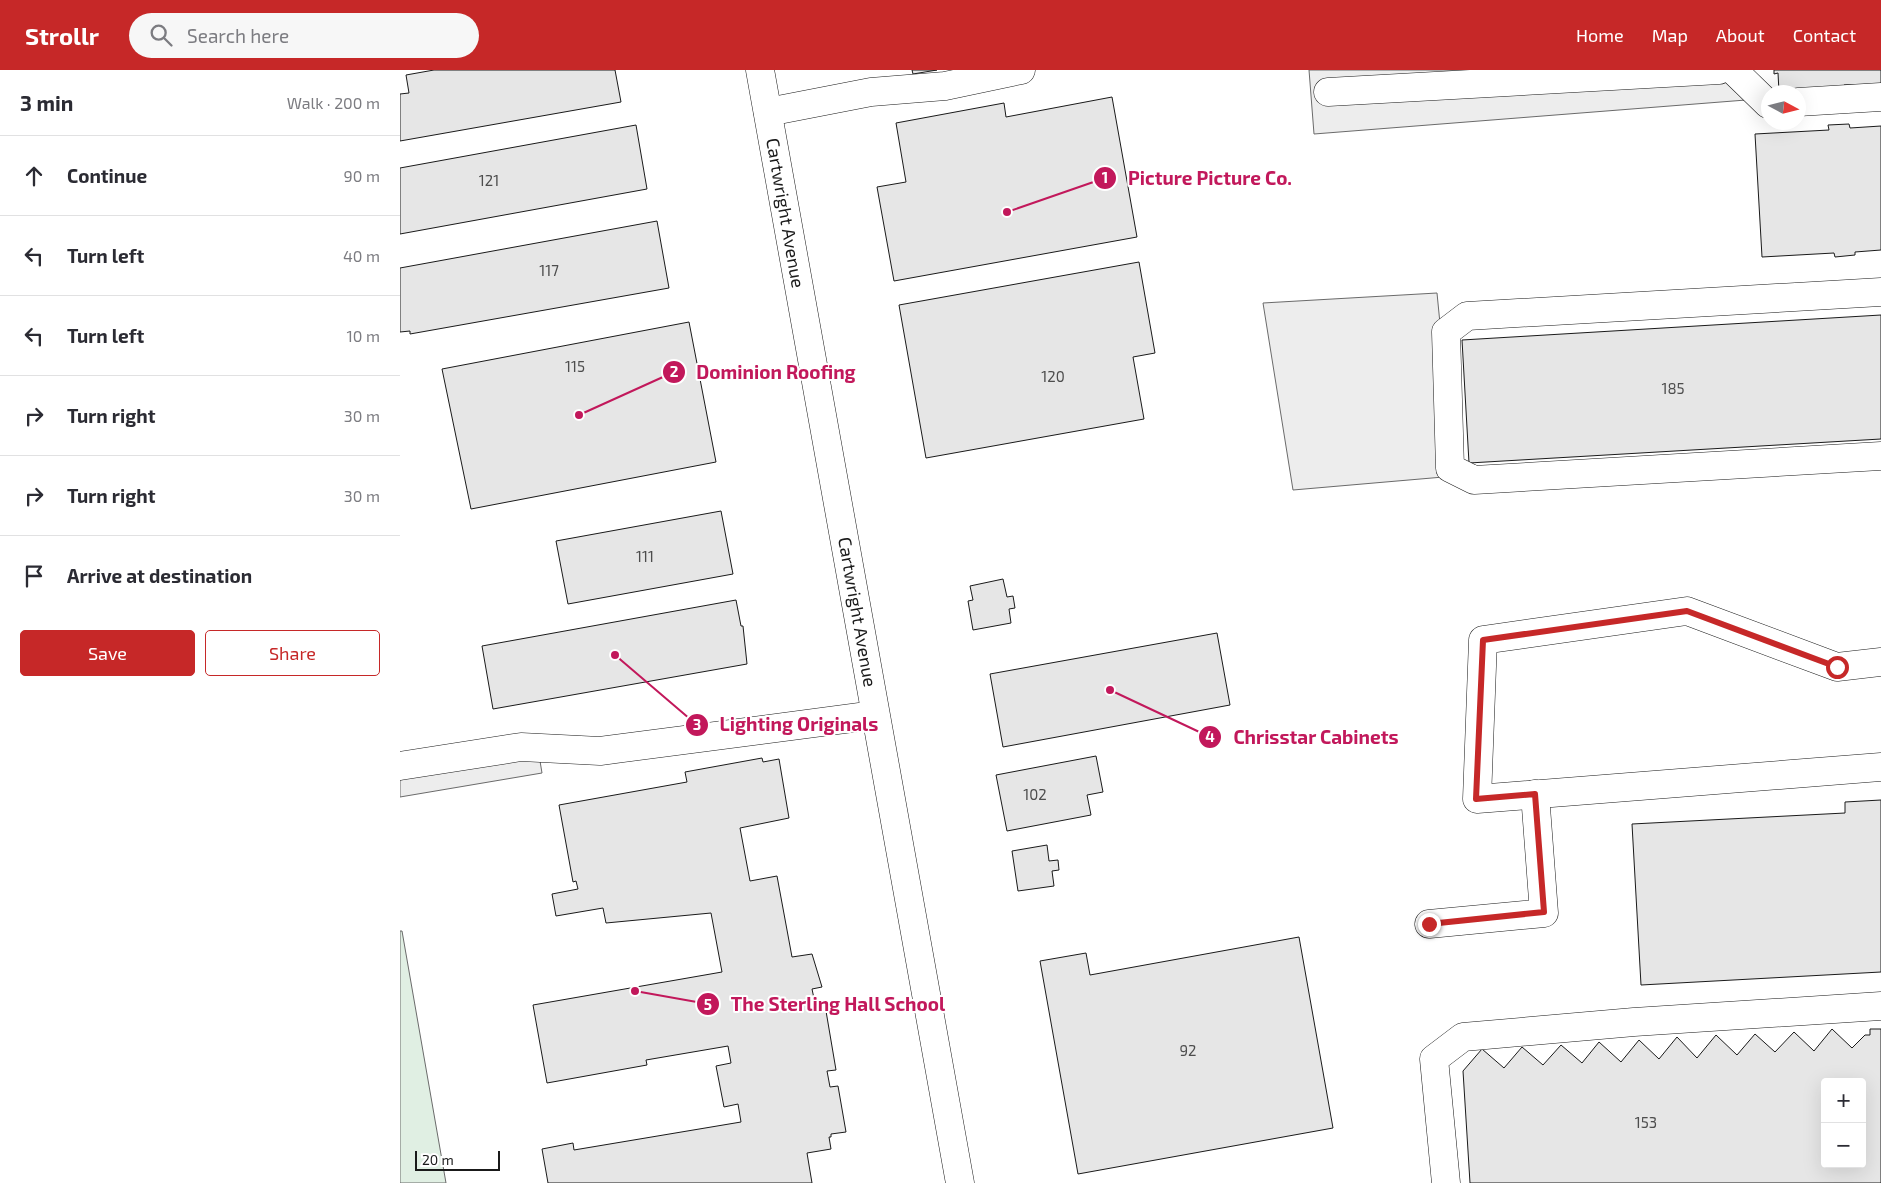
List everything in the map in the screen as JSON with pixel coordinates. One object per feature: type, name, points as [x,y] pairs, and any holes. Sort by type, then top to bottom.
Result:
[{"type":"street","name":"Cartwright Avenue","points":[[760,70],[960,1183]]},
{"type":"street","points":[[768,112],[871,92],[945,86],[1022,70]]},
{"type":"street","points":[[1328,92],[1719,70]]},
{"type":"street","points":[[1733,70],[1761,97]]},
{"type":"street","points":[[1806,102],[1881,97]]},
{"type":"street","points":[[1881,292],[1467,316],[1446,332],[1450,468],[1474,480],[1881,456]]},
{"type":"street","points":[[1881,662],[1837,667],[1687,611],[1483,640],[1476,799],[1881,767]]},
{"type":"street","points":[[400,766],[521,747],[600,751],[875,715]]},
{"type":"street","points":[[1429,924],[1544,912],[1535,794]]},
{"type":"street","points":[[1446,1183],[1434,1059],[1463,1037],[1634,1022],[1881,1006]]},
{"type":"green space","points":[[400,931],[402,931],[446,1183],[400,1183]]},
{"type":"shaded area","points":[[1309,70],[1744,70],[1746,100],[1314,134]]},
{"type":"shaded area","points":[[1437,293],[1455,476],[1293,490],[1263,303]]},
{"type":"shaded area","points":[[538,749],[542,773],[400,797],[400,773]]},
{"type":"building","points":[[434,70],[615,70],[621,102],[400,141],[400,94],[409,93],[406,75]]},
{"type":"building","points":[[912,70],[937,70],[913,74]]},
{"type":"building","points":[[1774,70],[1881,70],[1881,84],[1844,85],[1844,91],[1806,92],[1806,85],[1779,85],[1778,73],[1774,74]]},
{"type":"building","points":[[1112,97],[1137,237],[894,281],[877,187],[906,182],[896,123],[1004,103],[1006,117]]},
{"type":"building","points":[[1849,124],[1850,128],[1881,126],[1881,250],[1855,252],[1855,255],[1835,257],[1834,253],[1762,257],[1755,134],[1829,130],[1828,125]]},
{"type":"building","points":[[636,125],[647,189],[400,234],[400,168]]},
{"type":"building","points":[[657,221],[669,288],[410,334],[410,331],[400,332],[400,268]]},
{"type":"building","points":[[1139,262],[1155,353],[1133,357],[1144,419],[926,458],[899,305]]},
{"type":"building","points":[[1881,315],[1881,439],[1469,463],[1462,340]]},
{"type":"building","points":[[689,322],[716,462],[471,509],[442,369]]},
{"type":"building","points":[[721,511],[733,574],[568,604],[556,541]]},
{"type":"building","points":[[1003,579],[1007,597],[1013,596],[1015,608],[1009,609],[1011,623],[973,630],[968,601],[973,600],[970,586]]},
{"type":"building","points":[[736,600],[741,626],[743,626],[747,664],[493,709],[482,646]]},
{"type":"building","points":[[1217,633],[1230,705],[1003,747],[990,674]]},
{"type":"building","points":[[1096,756],[1103,792],[1087,795],[1091,815],[1007,831],[996,775]]},
{"type":"building","points":[[762,758],[763,762],[779,759],[789,818],[740,828],[750,881],[777,876],[792,957],[812,954],[822,987],[812,989],[816,1008],[818,1007],[819,1012],[826,1011],[836,1070],[827,1071],[830,1087],[838,1086],[846,1132],[831,1134],[831,1137],[829,1137],[831,1149],[807,1153],[812,1183],[548,1183],[542,1149],[573,1143],[574,1150],[741,1122],[738,1104],[724,1107],[716,1066],[731,1063],[728,1046],[646,1060],[647,1065],[547,1083],[533,1005],[722,972],[711,913],[606,923],[603,908],[556,916],[552,894],[578,889],[576,881],[573,882],[559,805],[687,782],[685,772]]},
{"type":"building","points":[[1881,800],[1881,972],[1641,985],[1632,824],[1845,813],[1845,802]]},
{"type":"building","points":[[1047,845],[1049,861],[1058,860],[1059,870],[1052,871],[1054,886],[1018,891],[1012,851]]},
{"type":"building","points":[[1299,937],[1333,1128],[1078,1174],[1040,961],[1086,953],[1090,975]]},
{"type":"building","points":[[1832,1029],[1852,1048],[1865,1035],[1870,1035],[1870,1029],[1881,1029],[1881,1183],[1470,1183],[1463,1071],[1482,1049],[1504,1068],[1522,1047],[1543,1065],[1561,1045],[1582,1063],[1599,1042],[1621,1062],[1639,1040],[1659,1059],[1677,1037],[1697,1058],[1716,1035],[1737,1055],[1755,1034],[1775,1052],[1794,1032],[1814,1051]]},
{"type":"place","name":"Picture Picture Co.","points":[[1007,212]]},
{"type":"place","name":"Dominion Roofing","points":[[579,415]]},
{"type":"place","name":"Lighting Originals","points":[[615,655]]},
{"type":"place","name":"Chrisstar Cabinets","points":[[1110,690]]},
{"type":"place","name":"The Sterling Hall School","points":[[635,991]]},
{"type":"route","points":[[1429,924],[1544,912],[1535,794],[1476,799],[1483,640],[1687,611],[1837,667]]}]
